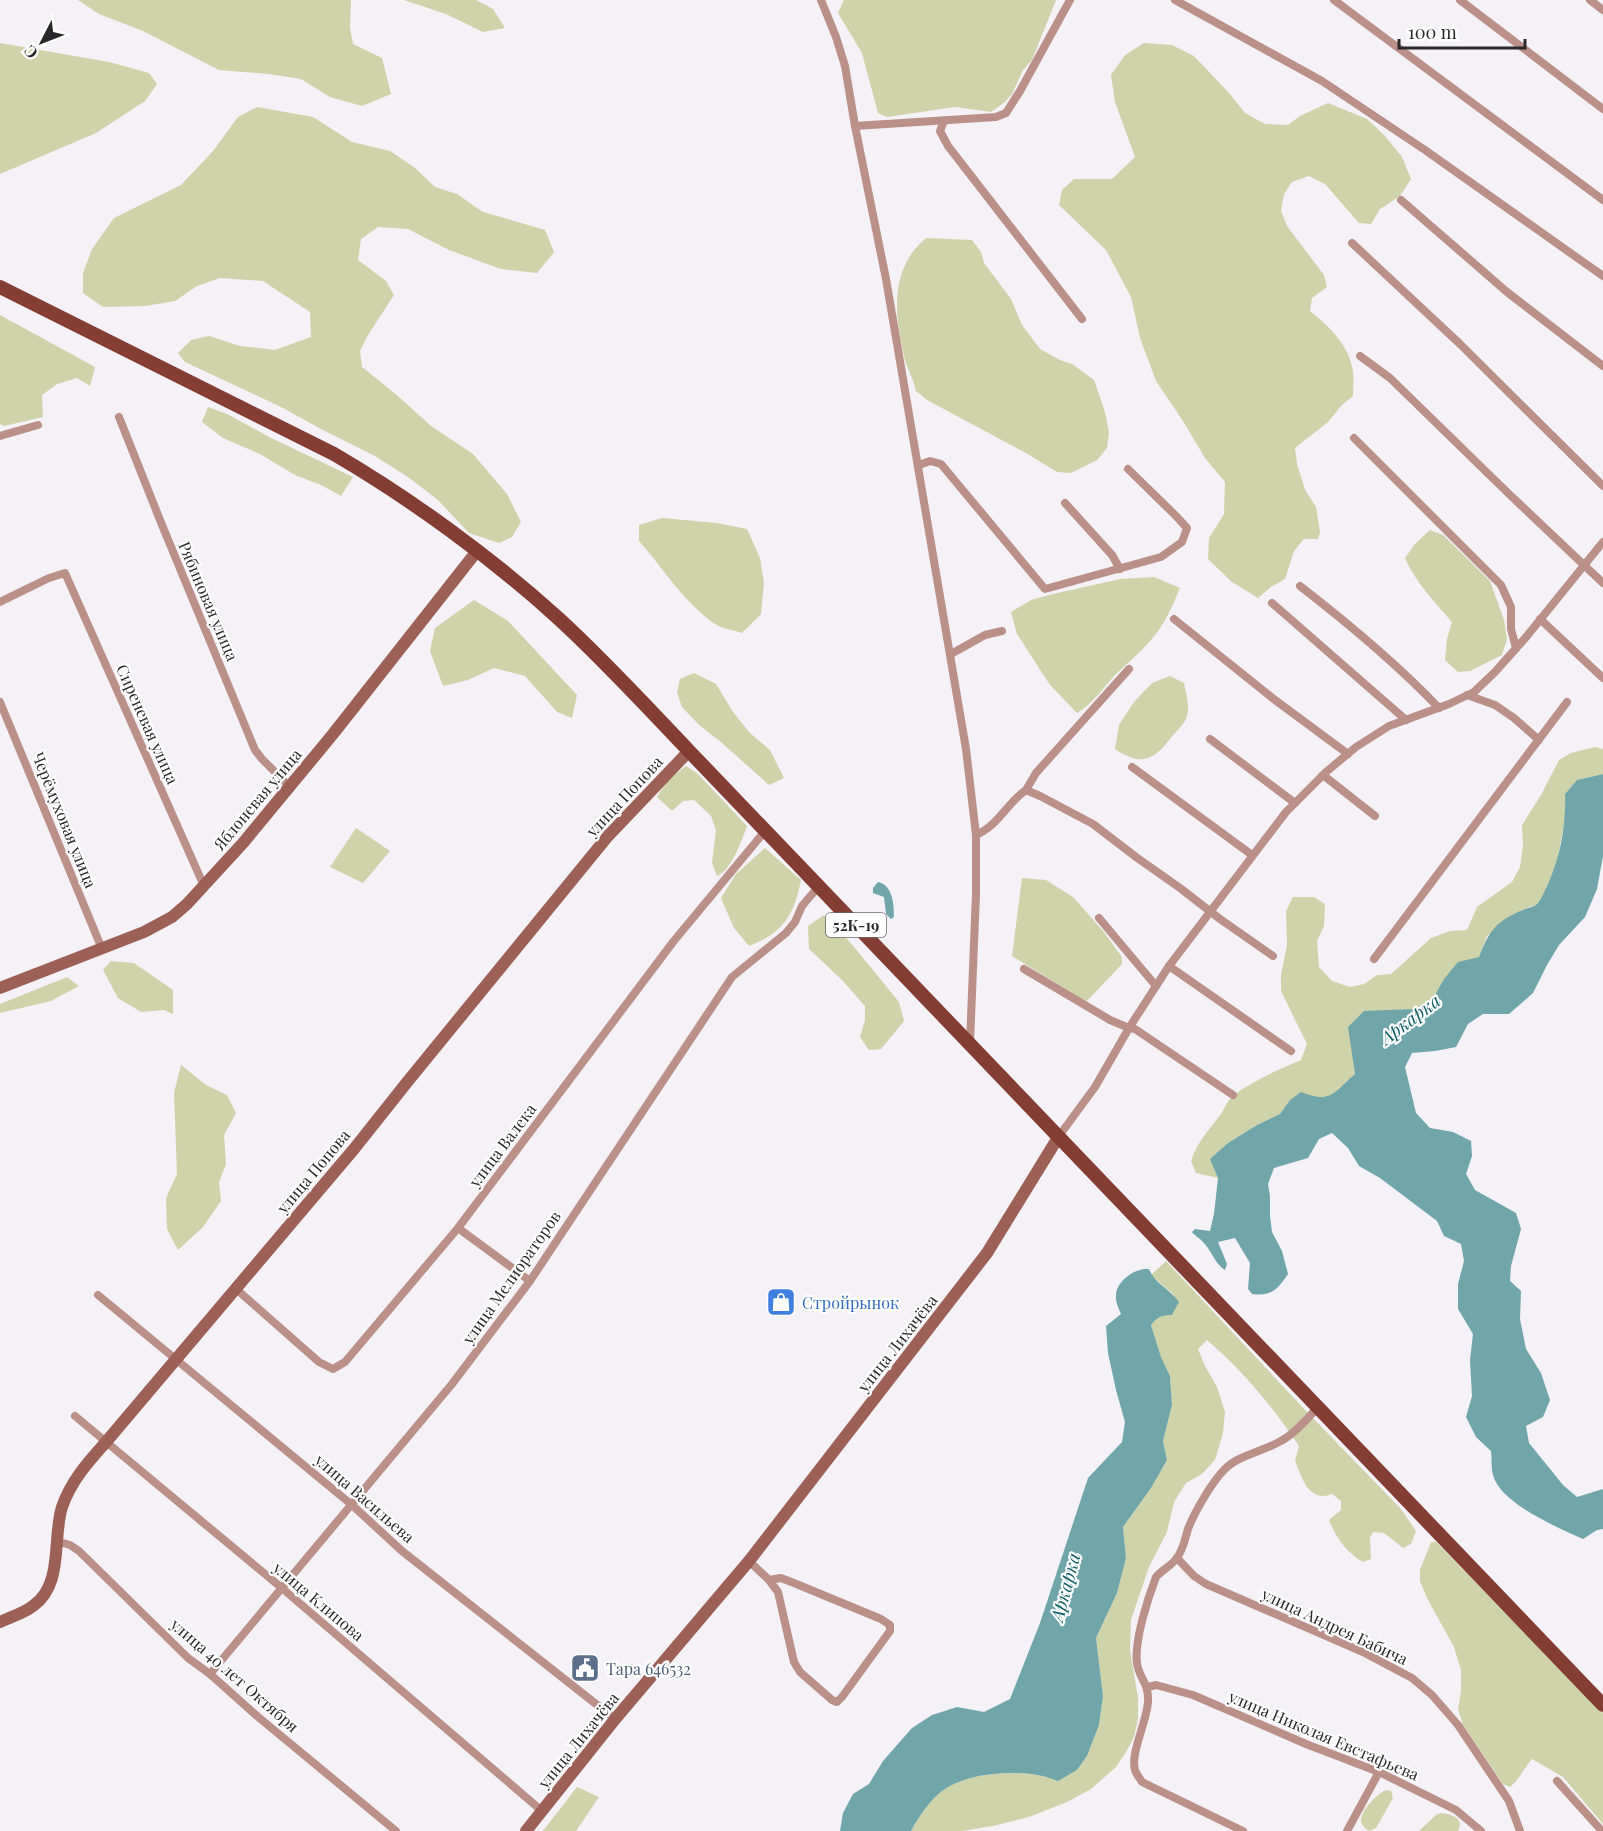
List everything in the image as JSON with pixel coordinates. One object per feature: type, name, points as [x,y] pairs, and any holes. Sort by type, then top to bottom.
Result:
[{"type":"main road","name":"52К-19","points":[[1,289],[334,454],[389,488],[477,551],[548,609],[590,648],[1603,1705]]},
{"type":"street","points":[[821,0],[836,37],[844,66],[886,279],[966,749],[976,835],[970,1043]]},
{"type":"street","points":[[855,126],[996,117],[1006,113],[1070,0]]},
{"type":"street","points":[[1174,0],[1322,81],[1425,150],[1603,276]]},
{"type":"street","points":[[1334,0],[1603,200]]},
{"type":"street","points":[[1460,0],[1603,109]]},
{"type":"street","points":[[1590,0],[1603,10]]},
{"type":"street","points":[[944,120],[940,130],[948,146],[1082,319]]},
{"type":"street","points":[[1401,200],[1507,292],[1603,366]]},
{"type":"street","points":[[1352,243],[1460,344],[1603,486]]},
{"type":"street","points":[[1360,356],[1390,378],[1603,583]]},
{"type":"street","name":"Рябиновая улица","points":[[119,417],[255,750],[289,786]]},
{"type":"street","points":[[0,436],[38,425]]},
{"type":"street","points":[[1354,438],[1501,585],[1511,607],[1511,629],[1516,648]]},
{"type":"street","points":[[919,465],[930,461],[941,464],[1045,589],[1161,557],[1182,542],[1187,528],[1128,469]]},
{"type":"street","points":[[1065,503],[1112,555],[1120,569]]},
{"type":"street","points":[[1059,1136],[1095,1087],[1169,966],[1294,803],[1348,754],[1389,726],[1474,692],[1516,648],[1603,542]]},
{"type":"street","name":"Яблоневая улица","points":[[0,988],[102,950],[158,926],[187,904],[243,843],[333,734],[477,551]]},
{"type":"street","name":"Сиреневая улица","points":[[0,602],[49,578],[65,573],[204,886]]},
{"type":"street","points":[[1300,586],[1343,619],[1413,681],[1438,708]]},
{"type":"street","points":[[1272,603],[1406,720]]},
{"type":"street","points":[[1173,619],[1275,700],[1348,754]]},
{"type":"street","points":[[1540,619],[1603,678]]},
{"type":"street","points":[[951,654],[985,635],[1002,631]]},
{"type":"street","points":[[976,835],[988,830],[1017,796],[1026,790],[1036,773],[1129,669]]},
{"type":"street","points":[[1467,695],[1495,705],[1539,740]]},
{"type":"street","name":"Черёмуховая улица","points":[[0,702],[102,950]]},
{"type":"street","points":[[1374,959],[1567,702]]},
{"type":"street","points":[[1210,739],[1294,803]]},
{"type":"street","name":"улица Попова","points":[[0,1622],[25,1611],[44,1596],[53,1577],[62,1508],[70,1488],[87,1462],[354,1149],[608,836],[689,751]]},
{"type":"street","points":[[1132,767],[1252,855]]},
{"type":"street","points":[[1323,775],[1375,816]]},
{"type":"street","points":[[1026,790],[1093,824],[1273,956]]},
{"type":"street","name":"улица Валека","points":[[235,1287],[319,1362],[333,1369],[345,1362],[458,1228],[673,942],[765,831]]},
{"type":"street","name":"улица Мелиораторов","points":[[210,1674],[452,1384],[530,1281],[732,977],[786,933],[795,922],[802,906],[819,886]]},
{"type":"street","points":[[1100,918],[1156,986]]},
{"type":"street","points":[[1169,966],[1291,1051]]},
{"type":"street","points":[[1024,969],[1081,1004],[1129,1028],[1136,1029],[1233,1095]]},
{"type":"street","name":"улица Лихачёва","points":[[526,1831],[615,1719],[749,1561],[987,1253],[1059,1136]]},
{"type":"street","points":[[458,1228],[530,1281]]},
{"type":"street","name":"улица Васильева","points":[[98,1295],[352,1505],[402,1551],[615,1719]]},
{"type":"street","points":[[1243,1831],[1142,1782],[1135,1770],[1136,1749],[1147,1717],[1148,1687],[1137,1664],[1138,1640],[1156,1577],[1177,1558],[1189,1528],[1213,1484],[1226,1467],[1292,1435],[1318,1407]]},
{"type":"street","name":"улица Клипова","points":[[75,1416],[283,1589],[542,1811]]},
{"type":"street","name":"улица 40 лет Октября","points":[[56,1541],[70,1545],[79,1551],[188,1658],[396,1831]]},
{"type":"street","name":"улица Андрея Бабича","points":[[1177,1558],[1194,1576],[1206,1584],[1363,1652],[1412,1678],[1432,1695],[1458,1725],[1509,1801],[1520,1831]]},
{"type":"street","points":[[749,1561],[778,1592],[794,1662],[800,1672],[837,1702],[890,1631],[890,1625],[881,1619],[781,1578],[769,1580]]},
{"type":"street","name":"улица Николая Евстафьева","points":[[1148,1687],[1156,1685],[1193,1695],[1306,1744],[1379,1772],[1456,1810],[1481,1831]]},
{"type":"street","points":[[1347,1831],[1379,1772]]},
{"type":"street","points":[[1557,1781],[1602,1831]]},
{"type":"green space","points":[[78,0],[351,0],[350,28],[353,44],[382,58],[391,94],[362,106],[330,97],[301,79],[219,70],[143,31],[99,14]]},
{"type":"green space","points":[[404,0],[476,0],[493,9],[505,28],[483,32],[446,14]]},
{"type":"green space","points":[[844,0],[1056,0],[1032,60],[1023,70],[1012,94],[991,112],[955,107],[887,117],[878,113],[862,53],[838,13]]},
{"type":"green space","points":[[0,43],[109,62],[149,73],[157,84],[145,101],[96,133],[0,174]]},
{"type":"green space","points":[[1144,43],[1172,45],[1194,56],[1245,113],[1265,124],[1288,125],[1300,116],[1328,103],[1367,119],[1402,157],[1411,179],[1400,196],[1380,209],[1371,224],[1359,223],[1325,184],[1309,176],[1292,182],[1284,194],[1281,211],[1287,226],[1324,275],[1327,287],[1312,298],[1310,311],[1338,337],[1348,354],[1353,372],[1353,396],[1328,422],[1295,448],[1305,490],[1316,507],[1320,532],[1318,539],[1304,539],[1294,551],[1285,579],[1258,598],[1232,582],[1208,559],[1209,538],[1224,514],[1225,482],[1205,458],[1156,381],[1140,338],[1131,297],[1106,250],[1059,205],[1062,190],[1074,179],[1112,179],[1135,157],[1115,102],[1111,75],[1125,55]]},
{"type":"green space","points":[[257,107],[313,117],[352,142],[390,151],[415,168],[435,187],[457,194],[483,212],[545,230],[554,252],[537,273],[501,269],[449,250],[408,229],[378,227],[361,239],[358,260],[386,281],[394,295],[360,351],[362,367],[431,426],[473,454],[507,494],[521,522],[512,537],[499,543],[469,533],[438,500],[408,477],[373,455],[281,407],[185,362],[178,353],[191,340],[209,336],[240,346],[275,350],[311,337],[310,312],[263,281],[220,278],[197,286],[175,301],[145,306],[103,307],[83,293],[83,273],[92,249],[114,218],[181,185],[213,151],[238,117]]},
{"type":"green space","points":[[926,238],[972,240],[981,252],[984,263],[1011,299],[1022,325],[1040,349],[1072,364],[1094,380],[1109,432],[1107,448],[1097,460],[1071,473],[1057,472],[927,400],[916,391],[902,347],[897,307],[904,268],[912,253]]},
{"type":"green space","points":[[0,315],[95,367],[90,386],[77,378],[57,384],[42,395],[43,417],[4,426],[0,424]]},
{"type":"green space","points":[[208,407],[227,414],[353,477],[341,496],[295,475],[260,454],[223,438],[202,422]]},
{"type":"green space","points":[[662,518],[717,523],[747,529],[760,558],[764,583],[761,614],[742,633],[718,626],[704,616],[684,596],[639,541],[639,525]]},
{"type":"green space","points":[[1430,530],[1443,535],[1490,581],[1504,620],[1507,639],[1502,655],[1470,671],[1458,672],[1445,660],[1447,639],[1452,622],[1420,584],[1405,558],[1415,544]]},
{"type":"green space","points":[[1154,577],[1180,588],[1164,623],[1146,646],[1113,677],[1092,701],[1077,713],[1050,685],[1017,634],[1011,612],[1031,600],[1053,594],[1120,579]]},
{"type":"green space","points":[[474,600],[508,621],[577,695],[572,718],[557,712],[525,676],[494,668],[468,680],[443,686],[430,651],[435,628]]},
{"type":"green space","points":[[694,673],[716,684],[733,712],[750,733],[770,750],[784,778],[769,785],[699,725],[682,707],[677,692],[680,679]]},
{"type":"green space","points":[[1170,676],[1184,683],[1188,708],[1183,724],[1160,750],[1148,758],[1133,758],[1115,749],[1119,725],[1134,702],[1152,683]]},
{"type":"green space","points":[[1595,747],[1603,749],[1603,774],[1577,780],[1565,794],[1566,816],[1556,865],[1536,905],[1521,910],[1487,936],[1479,957],[1444,979],[1432,1000],[1415,1009],[1353,1058],[1355,1074],[1330,1097],[1290,1100],[1280,1114],[1228,1143],[1218,1178],[1196,1173],[1191,1161],[1194,1154],[1230,1099],[1258,1080],[1301,1060],[1307,1044],[1281,991],[1281,975],[1287,945],[1286,911],[1293,897],[1314,897],[1325,904],[1324,926],[1317,941],[1319,967],[1332,981],[1350,987],[1364,984],[1377,975],[1391,974],[1431,938],[1450,931],[1467,930],[1477,907],[1512,882],[1520,867],[1523,845],[1522,825],[1559,760],[1571,753]]},
{"type":"green space","points":[[686,766],[697,773],[747,826],[731,862],[717,876],[712,863],[716,830],[711,816],[694,800],[683,801],[672,811],[657,797],[668,780]]},
{"type":"green space","points":[[356,828],[390,851],[363,883],[330,867]]},
{"type":"green space","points":[[765,848],[801,880],[795,903],[779,929],[749,946],[734,928],[721,898],[736,874]]},
{"type":"green space","points":[[1022,878],[1046,880],[1073,897],[1122,957],[1122,964],[1087,1001],[1012,956]]},
{"type":"green space","points":[[824,915],[850,942],[899,1002],[904,1021],[881,1049],[869,1050],[860,1037],[865,1020],[865,1006],[842,980],[809,949],[808,926]]},
{"type":"green space","points":[[111,961],[134,963],[173,990],[173,1014],[164,1010],[141,1012],[118,998],[103,970]]},
{"type":"green space","points":[[67,977],[79,986],[51,1001],[0,1013],[0,1004]]},
{"type":"green space","points":[[181,1065],[206,1085],[227,1095],[236,1113],[224,1135],[226,1164],[219,1182],[221,1201],[203,1227],[178,1250],[167,1229],[166,1198],[177,1174],[174,1093]]},
{"type":"green space","points":[[1166,1261],[1401,1509],[1416,1531],[1411,1544],[1403,1548],[1384,1533],[1373,1532],[1370,1538],[1371,1559],[1363,1562],[1347,1550],[1329,1520],[1341,1510],[1341,1501],[1332,1494],[1324,1496],[1312,1492],[1300,1475],[1295,1461],[1299,1446],[1279,1417],[1232,1364],[1207,1340],[1198,1349],[1217,1387],[1225,1412],[1223,1433],[1215,1460],[1202,1474],[1186,1483],[1174,1502],[1167,1532],[1149,1567],[1131,1620],[1130,1650],[1138,1698],[1138,1719],[1134,1737],[1126,1752],[1116,1767],[1091,1789],[1067,1802],[1029,1817],[962,1831],[911,1831],[938,1795],[952,1785],[973,1777],[1009,1773],[1034,1774],[1058,1780],[1077,1770],[1087,1756],[1099,1725],[1103,1696],[1096,1638],[1117,1593],[1126,1558],[1123,1527],[1151,1488],[1167,1460],[1163,1441],[1172,1405],[1170,1376],[1161,1357],[1151,1325],[1155,1319],[1163,1315],[1174,1295],[1151,1275]]},
{"type":"green space","points":[[1431,1542],[1436,1542],[1603,1713],[1603,1824],[1563,1777],[1532,1759],[1510,1787],[1503,1784],[1463,1725],[1458,1709],[1461,1670],[1454,1647],[1420,1581],[1420,1570]]},
{"type":"green space","points":[[577,1787],[599,1797],[576,1831],[543,1831]]},
{"type":"green space","points":[[1386,1790],[1391,1791],[1393,1798],[1376,1828],[1369,1831],[1362,1823],[1362,1816],[1370,1802]]},
{"type":"green space","points":[[1442,1813],[1458,1820],[1460,1823],[1458,1831],[1419,1831],[1437,1814]]},
{"type":"water","name":"Аркарка","points":[[1603,774],[1603,856],[1597,889],[1585,917],[1559,945],[1533,993],[1509,1014],[1483,1014],[1468,1024],[1456,1047],[1412,1053],[1405,1067],[1416,1113],[1430,1128],[1453,1132],[1471,1141],[1472,1156],[1466,1174],[1475,1190],[1516,1213],[1521,1229],[1511,1266],[1510,1281],[1521,1291],[1520,1319],[1526,1349],[1541,1373],[1550,1400],[1543,1417],[1526,1426],[1529,1443],[1563,1485],[1577,1497],[1603,1489],[1603,1529],[1583,1539],[1531,1513],[1506,1495],[1493,1475],[1491,1451],[1476,1437],[1466,1417],[1472,1396],[1470,1360],[1473,1334],[1458,1309],[1458,1284],[1464,1261],[1461,1244],[1444,1236],[1437,1221],[1380,1178],[1359,1166],[1348,1148],[1332,1133],[1319,1139],[1308,1158],[1274,1168],[1268,1184],[1272,1232],[1282,1251],[1288,1274],[1273,1291],[1259,1295],[1252,1294],[1248,1289],[1250,1263],[1235,1238],[1218,1242],[1227,1264],[1225,1270],[1192,1232],[1195,1229],[1210,1231],[1218,1178],[1210,1159],[1228,1143],[1280,1114],[1290,1100],[1301,1092],[1319,1097],[1331,1095],[1355,1074],[1348,1027],[1364,1011],[1415,1009],[1432,1000],[1444,979],[1458,962],[1479,957],[1486,941],[1498,924],[1511,915],[1537,904],[1553,873],[1559,851],[1565,817],[1565,794],[1577,780]]},
{"type":"water","points":[[878,882],[887,887],[892,896],[894,917],[891,919],[886,914],[884,897],[873,893],[873,888]]},
{"type":"water","name":"Аркарка","points":[[1149,1269],[1151,1274],[1179,1302],[1172,1315],[1160,1317],[1151,1325],[1161,1357],[1170,1376],[1172,1405],[1163,1441],[1167,1460],[1151,1488],[1123,1527],[1126,1558],[1117,1593],[1096,1638],[1103,1696],[1099,1725],[1087,1756],[1077,1770],[1058,1781],[1034,1774],[1009,1773],[973,1777],[952,1785],[938,1795],[911,1831],[840,1831],[843,1813],[853,1794],[869,1784],[883,1761],[912,1728],[932,1715],[957,1707],[984,1712],[1010,1699],[1040,1623],[1088,1478],[1122,1442],[1125,1422],[1108,1353],[1106,1326],[1121,1314],[1116,1297],[1119,1286],[1130,1275]]},
{"type":"place","name":"Стройрынок","points":[[781,1302]]},
{"type":"place","name":"Тара 646532","points":[[585,1668]]}]
